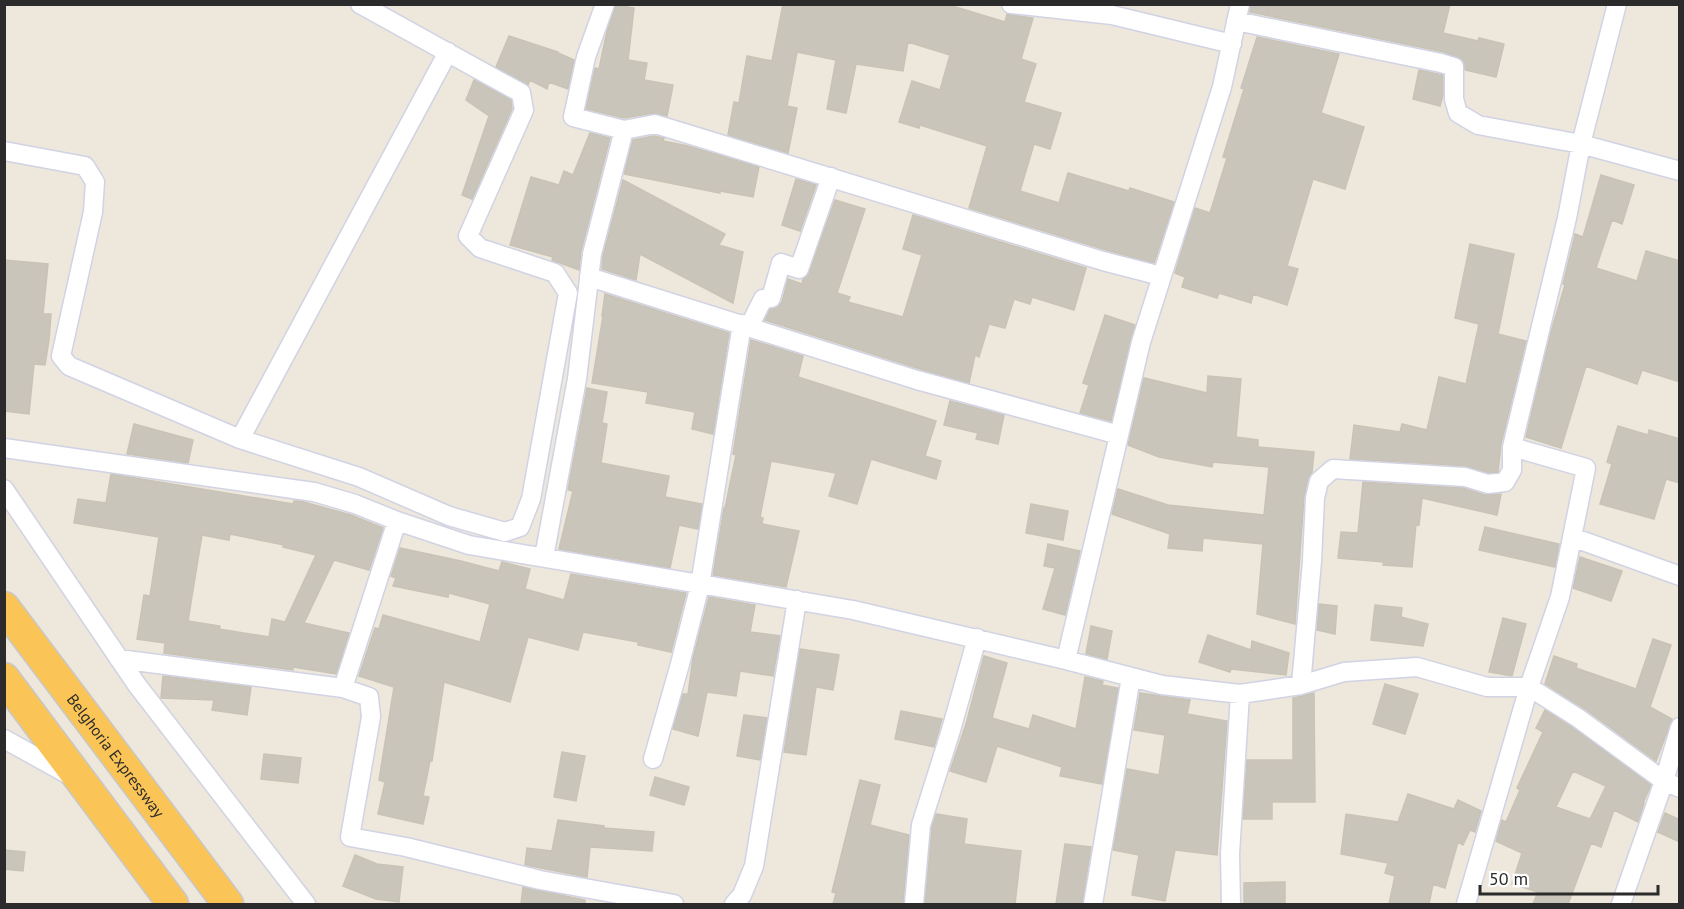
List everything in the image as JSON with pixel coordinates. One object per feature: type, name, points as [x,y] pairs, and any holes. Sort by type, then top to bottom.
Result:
[{"type":"highway","name":"Belghoria Expressway","points":[[4,606],[228,904]]},
{"type":"highway","points":[[4,678],[172,904]]},
{"type":"street","points":[[4,151],[85,166],[95,182],[93,212],[61,356],[69,366],[240,439],[359,477],[450,516],[505,532],[520,527],[531,499],[568,293],[555,273],[480,249],[468,236],[524,110],[521,93],[360,4]]},
{"type":"street","points":[[605,4],[586,57],[573,117],[624,130],[655,124],[1103,261],[1161,276]]},
{"type":"street","points":[[1011,4],[1112,15],[1232,44]]},
{"type":"street","points":[[1301,685],[1315,498],[1319,481],[1333,469],[1465,477],[1488,484],[1505,482],[1512,470],[1512,447],[1567,218],[1581,144],[1617,4]]},
{"type":"street","points":[[1066,660],[1141,342],[1222,87],[1238,13],[1454,67],[1454,99],[1458,113],[1479,125],[1581,144],[1680,171]]},
{"type":"street","points":[[240,439],[448,52]]},
{"type":"street","points":[[544,557],[577,379],[592,254],[624,130]]},
{"type":"street","points":[[653,759],[700,585],[745,326],[763,299],[771,298],[781,263],[799,269],[831,177]]},
{"type":"street","points":[[589,277],[917,380],[1119,435]]},
{"type":"street","points":[[1466,904],[1529,687],[1560,597],[1586,468],[1512,447]]},
{"type":"street","points":[[4,448],[314,492],[355,504],[469,545],[854,610],[977,638],[1162,685],[1240,694],[1301,685],[1344,672],[1417,667],[1487,687],[1529,687],[1578,718],[1672,784]]},
{"type":"street","points":[[4,489],[137,685],[306,904]]},
{"type":"street","points":[[344,688],[397,521]]},
{"type":"street","points":[[1572,537],[1680,576]]},
{"type":"street","points":[[740,901],[754,866],[797,600]]},
{"type":"street","points":[[914,904],[921,825],[977,638]]},
{"type":"street","points":[[119,658],[344,688],[369,697],[371,717],[350,837],[405,847],[540,880],[674,904]]},
{"type":"street","points":[[1093,904],[1131,677]]},
{"type":"street","points":[[1231,904],[1230,854],[1240,694]]},
{"type":"street","points":[[1621,904],[1672,784],[1680,727]]},
{"type":"street","points":[[4,739],[84,784]]},
{"type":"building","points":[[783,4],[946,4],[1005,22],[1007,14],[1033,18],[1021,59],[1036,64],[1024,102],[1061,113],[1050,149],[1034,144],[1020,191],[1059,203],[1068,173],[1129,191],[1130,188],[1174,202],[1154,263],[969,208],[987,146],[920,125],[919,128],[899,122],[912,81],[940,90],[950,55],[908,42],[903,71],[856,64],[846,113],[827,109],[836,60],[797,52],[787,106],[797,108],[788,153],[728,135],[734,102],[739,103],[747,56],[772,61]]},
{"type":"building","points":[[1251,4],[1450,4],[1443,33],[1504,44],[1496,77],[1465,70],[1463,60],[1444,52],[1250,12]]},
{"type":"building","points":[[616,5],[634,8],[628,60],[647,63],[644,80],[673,85],[667,116],[653,113],[624,118],[586,109],[595,68],[599,69],[607,31]]},
{"type":"building","points":[[509,36],[558,52],[574,60],[568,89],[549,82],[547,89],[530,80],[528,85],[496,67]]},
{"type":"building","points":[[1257,37],[1339,54],[1321,113],[1364,127],[1345,189],[1313,179],[1287,266],[1298,269],[1287,305],[1253,294],[1251,303],[1219,293],[1217,298],[1182,287],[1185,277],[1175,273],[1195,208],[1210,213],[1227,158],[1223,157],[1244,89],[1241,88]]},
{"type":"building","points":[[1419,70],[1443,75],[1443,95],[1440,106],[1413,99]]},
{"type":"building","points":[[474,80],[511,100],[512,109],[472,199],[462,195],[489,116],[466,100]]},
{"type":"building","points":[[590,133],[610,138],[581,251],[579,270],[552,260],[553,257],[510,245],[531,177],[559,185],[564,171],[573,175]]},
{"type":"building","points":[[654,136],[664,138],[663,141],[759,167],[753,197],[720,191],[720,193],[624,174],[633,140]]},
{"type":"building","points":[[1601,175],[1634,185],[1622,224],[1612,220],[1596,268],[1637,281],[1646,251],[1680,261],[1680,382],[1642,370],[1637,384],[1586,366],[1561,448],[1526,437],[1551,332],[1565,285],[1563,284],[1575,234],[1583,237]]},
{"type":"building","points":[[796,179],[816,185],[800,231],[782,225]]},
{"type":"building","points":[[623,180],[725,234],[719,245],[743,252],[733,303],[640,254],[636,280],[602,269],[603,256]]},
{"type":"building","points":[[835,200],[865,209],[837,293],[850,297],[848,302],[903,317],[922,255],[903,249],[913,215],[1086,268],[1074,310],[1032,297],[1030,304],[1014,299],[1005,328],[989,324],[979,357],[975,355],[969,383],[765,320],[770,309],[778,307],[782,302],[788,279],[802,284],[803,279],[809,273]]},
{"type":"building","points":[[1470,244],[1514,254],[1498,334],[1526,341],[1501,444],[1498,472],[1489,473],[1466,466],[1350,459],[1354,425],[1400,432],[1402,424],[1427,430],[1439,377],[1466,384],[1479,324],[1455,318]]},
{"type":"building","points":[[4,260],[48,264],[43,314],[51,314],[49,340],[45,365],[34,364],[29,414],[4,411]]},
{"type":"building","points":[[605,294],[729,333],[713,434],[692,429],[695,412],[646,403],[648,392],[592,383]]},
{"type":"building","points":[[1105,315],[1135,325],[1111,421],[1080,413],[1089,385],[1083,383]]},
{"type":"building","points":[[751,340],[803,356],[798,377],[936,421],[925,456],[941,461],[936,479],[871,459],[857,504],[829,496],[836,473],[771,461],[760,517],[763,518],[762,524],[799,531],[786,587],[713,575],[724,508],[736,455],[733,454]]},
{"type":"building","points":[[1208,376],[1241,379],[1236,437],[1258,440],[1258,447],[1314,452],[1312,472],[1308,478],[1304,497],[1295,624],[1257,614],[1263,544],[1203,538],[1202,551],[1168,548],[1170,534],[1112,514],[1118,489],[1168,505],[1264,515],[1269,467],[1213,462],[1212,467],[1159,457],[1128,445],[1144,378],[1207,393]]},
{"type":"building","points":[[587,388],[607,392],[602,423],[607,424],[601,463],[669,476],[665,497],[702,504],[698,529],[679,525],[670,568],[559,549],[573,491],[568,490]]},
{"type":"building","points":[[950,401],[1004,415],[998,444],[976,439],[978,433],[944,425]]},
{"type":"building","points":[[134,424],[193,440],[188,463],[127,454]]},
{"type":"building","points":[[1618,426],[1648,435],[1649,430],[1680,439],[1680,483],[1666,479],[1654,519],[1600,504],[1612,464],[1607,462]]},
{"type":"building","points":[[111,474],[293,504],[294,501],[300,501],[351,515],[383,528],[369,570],[334,560],[304,623],[349,633],[336,674],[164,653],[165,643],[137,639],[144,595],[150,596],[159,537],[74,523],[78,499],[106,503]],"holes":[[[230,534],[284,545],[283,547],[316,555],[285,622],[272,619],[269,637],[219,629],[220,626],[188,621],[202,535],[229,540]]]},
{"type":"building","points":[[1363,482],[1463,488],[1485,495],[1501,494],[1497,515],[1422,498],[1419,525],[1416,524],[1412,567],[1383,565],[1384,562],[1338,558],[1341,532],[1358,533]]},
{"type":"building","points":[[1031,504],[1068,511],[1063,540],[1026,533]]},
{"type":"building","points":[[1485,527],[1559,544],[1555,567],[1479,550]]},
{"type":"building","points":[[1048,544],[1080,551],[1065,615],[1043,609],[1055,568],[1044,566]]},
{"type":"building","points":[[400,548],[499,571],[502,562],[530,569],[525,589],[564,600],[571,574],[686,593],[671,652],[638,645],[638,642],[583,632],[578,650],[528,637],[510,702],[444,682],[432,761],[430,761],[423,796],[429,797],[423,824],[378,814],[385,782],[379,780],[394,687],[359,676],[375,628],[379,629],[383,615],[480,642],[490,604],[449,593],[448,597],[393,586],[396,578],[391,576]]},
{"type":"building","points":[[1580,557],[1622,571],[1611,601],[1573,588]]},
{"type":"building","points":[[709,597],[755,605],[750,632],[780,636],[773,676],[740,671],[736,696],[707,692],[698,736],[673,729],[683,694],[688,694],[693,658]]},
{"type":"building","points":[[1319,604],[1337,606],[1335,634],[1317,630]]},
{"type":"building","points":[[1375,605],[1402,608],[1401,617],[1428,624],[1423,646],[1371,640]]},
{"type":"building","points":[[1503,618],[1526,624],[1512,676],[1489,672]]},
{"type":"building","points":[[1091,626],[1112,631],[1107,659],[1086,654]]},
{"type":"building","points":[[1208,635],[1251,650],[1252,641],[1289,653],[1286,675],[1231,669],[1230,672],[1199,662]]},
{"type":"building","points":[[1653,639],[1671,645],[1650,707],[1672,719],[1656,761],[1585,709],[1545,684],[1554,656],[1577,664],[1576,668],[1636,689]]},
{"type":"building","points":[[800,649],[839,655],[833,690],[816,687],[806,755],[784,752]]},
{"type":"building","points":[[984,656],[1007,663],[992,718],[1029,729],[1033,715],[1076,729],[1085,677],[1103,681],[1102,685],[1118,688],[1102,784],[1060,776],[1062,767],[997,746],[986,782],[950,771],[966,724]]},
{"type":"building","points":[[163,676],[251,687],[247,715],[212,710],[214,700],[161,698]]},
{"type":"building","points":[[1385,684],[1418,694],[1405,734],[1373,724]]},
{"type":"building","points":[[1140,693],[1190,700],[1187,714],[1227,721],[1217,855],[1175,850],[1165,901],[1132,895],[1139,855],[1113,850],[1127,769],[1159,775],[1165,735],[1134,730]]},
{"type":"building","points":[[1314,693],[1315,802],[1272,802],[1272,819],[1243,819],[1247,760],[1293,760],[1293,698]]},
{"type":"building","points":[[1545,710],[1651,785],[1638,822],[1614,810],[1601,847],[1591,843],[1568,904],[1533,904],[1538,892],[1512,884],[1522,853],[1496,841],[1502,820],[1506,822],[1520,790],[1517,788],[1543,732],[1536,728]],"holes":[[[1573,771],[1606,786],[1590,819],[1556,807]]]},
{"type":"building","points":[[901,711],[942,719],[934,747],[895,739]]},
{"type":"building","points":[[744,715],[767,718],[760,760],[737,756]]},
{"type":"building","points":[[562,752],[585,756],[576,801],[554,797]]},
{"type":"building","points":[[264,754],[301,758],[298,783],[261,779]]},
{"type":"building","points":[[655,777],[689,787],[684,805],[650,795]]},
{"type":"building","points":[[860,780],[880,785],[870,825],[909,835],[903,904],[833,904],[836,893],[832,892]]},
{"type":"building","points":[[1408,794],[1454,809],[1458,800],[1481,811],[1475,832],[1470,830],[1463,845],[1458,842],[1445,888],[1433,884],[1429,904],[1389,904],[1395,876],[1385,873],[1388,863],[1341,854],[1346,814],[1398,822]]},
{"type":"building","points":[[1665,813],[1680,820],[1680,842],[1658,832]]},
{"type":"building","points":[[936,814],[967,819],[964,844],[1021,851],[1015,904],[925,904],[932,827]]},
{"type":"building","points":[[558,820],[604,826],[604,828],[654,832],[652,851],[590,847],[587,877],[525,865],[527,848],[552,851]]},
{"type":"building","points":[[1065,844],[1091,847],[1082,904],[1056,904]]},
{"type":"building","points":[[4,850],[25,852],[23,871],[4,869]]},
{"type":"building","points":[[355,855],[377,864],[403,867],[399,902],[376,899],[343,886]]},
{"type":"building","points":[[1285,882],[1285,904],[1244,904],[1244,883]]},
{"type":"building","points":[[523,887],[585,900],[585,904],[521,904]]}]
